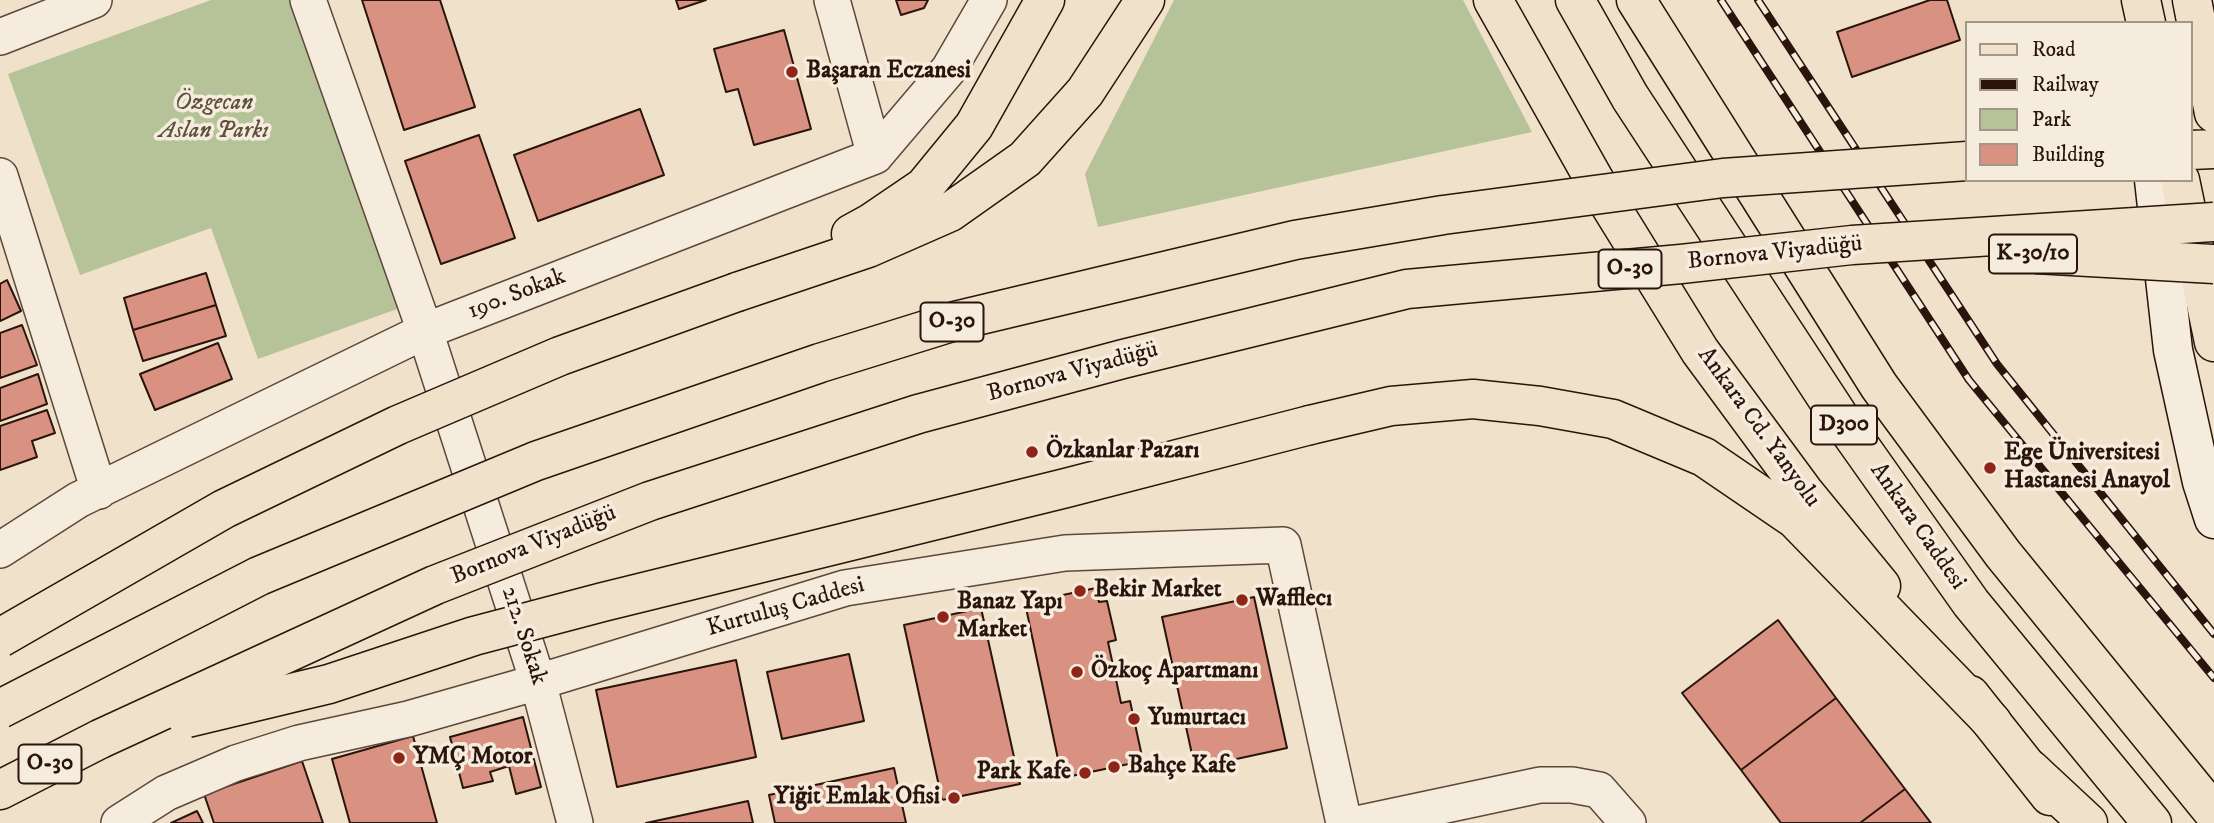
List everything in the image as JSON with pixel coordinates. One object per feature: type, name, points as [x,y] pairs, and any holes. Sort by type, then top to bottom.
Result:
[{"type":"main road","points":[[737,292],[871,223],[924,187],[974,126],[1045,0]]},
{"type":"main road","points":[[0,638],[224,509],[398,425],[560,356],[868,248],[950,212],[1025,159],[1085,92],[1145,0]]},
{"type":"main road","name":"Ankara Cd. Yanyolu","points":[[1493,0],[1595,181],[1700,351],[1804,492],[2030,769],[2070,823]]},
{"type":"main road","name":"Ankara Caddesi","points":[[1574,0],[1630,97],[1838,415],[1971,603],[2152,823]]},
{"type":"main road","name":"D300","points":[[1636,0],[1880,386],[2003,554],[2214,813]]},
{"type":"main road","points":[[2134,0],[2137,21]]},
{"type":"main road","points":[[2141,0],[2146,21]]},
{"type":"main road","points":[[2192,0],[2214,113]]},
{"type":"main road","points":[[2193,150],[2214,149]]},
{"type":"main road","name":"O-30","points":[[0,709],[259,576],[536,461],[820,363],[955,321],[1295,240],[1443,215],[1723,178],[1966,161]]},
{"type":"main road","points":[[2154,182],[2173,350],[2202,482],[2214,519]]},
{"type":"main road","points":[[2179,182],[2214,342]]},
{"type":"main road","name":"Bornova Viyadüğü","points":[[0,790],[100,738],[435,585],[650,500],[918,414],[1123,359],[1407,289],[1681,264],[1852,244],[2214,222]]},
{"type":"main road","name":"K-30/10","points":[[1852,244],[2214,264]]},
{"type":"main road","points":[[100,738],[329,684],[474,636],[603,602],[1391,406],[1473,399],[1541,406],[1614,419],[1704,457],[1795,519],[1992,722]]},
{"type":"main road","points":[[2030,769],[2088,823]]},
{"type":"street","points":[[0,37],[94,0]]},
{"type":"street","name":"212. Sokak","points":[[308,0],[425,331],[538,682],[575,823]]},
{"type":"street","points":[[832,0],[875,156]]},
{"type":"street","name":"190. Sokak","points":[[0,550],[78,500],[425,331],[875,156],[949,69],[989,0]]},
{"type":"street","points":[[0,176],[99,491]]},
{"type":"street","name":"Kurtuluş Caddesi","points":[[119,823],[166,793],[236,763],[299,743],[408,719],[538,682],[845,588],[1065,553],[1283,545],[1344,823]]},
{"type":"street","points":[[1361,823],[1539,785],[1572,785],[1600,790],[1628,823]]},
{"type":"green space","name":"Özgecan Aslan Parkı","points":[[211,0],[289,0],[400,308],[258,359],[211,228],[80,275],[8,74]]},
{"type":"green space","points":[[1174,0],[1463,0],[1532,132],[1098,227],[1085,174]]},
{"type":"building","points":[[362,0],[440,0],[475,107],[404,130]]},
{"type":"building","points":[[676,0],[706,0],[679,9]]},
{"type":"building","points":[[896,0],[928,0],[924,8],[901,15]]},
{"type":"building","points":[[1930,0],[1947,0],[1960,40],[1852,77],[1837,32]]},
{"type":"building","points":[[784,30],[811,129],[754,145],[738,89],[726,92],[714,49]]},
{"type":"building","points":[[640,109],[664,175],[538,221],[514,155]]},
{"type":"building","points":[[479,135],[515,238],[441,264],[405,161]]},
{"type":"building","points":[[206,273],[216,305],[133,330],[124,298]]},
{"type":"building","points":[[7,280],[21,311],[0,321],[0,284]]},
{"type":"building","points":[[216,305],[226,336],[143,361],[133,330]]},
{"type":"building","points":[[22,325],[37,365],[0,378],[0,333]]},
{"type":"building","points":[[218,343],[232,379],[155,410],[140,374]]},
{"type":"building","points":[[38,374],[47,404],[0,421],[0,388]]},
{"type":"building","points":[[47,410],[55,433],[32,441],[37,457],[0,470],[0,426]]},
{"type":"building","name":"Özkoç Apartmanı","points":[[1096,588],[1099,602],[1107,601],[1116,640],[1108,642],[1121,703],[1130,701],[1143,761],[1062,778],[1025,603]]},
{"type":"building","points":[[1254,597],[1287,748],[1195,768],[1162,617]]},
{"type":"building","points":[[981,608],[1020,784],[942,800],[904,625]]},
{"type":"building","points":[[1778,620],[1836,698],[1741,770],[1682,693]]},
{"type":"building","points":[[849,654],[864,721],[782,739],[767,672]]},
{"type":"building","points":[[736,660],[756,757],[617,787],[596,690]]},
{"type":"building","points":[[1836,698],[1905,789],[1860,823],[1781,823],[1741,770]]},
{"type":"building","points":[[523,717],[541,787],[516,794],[509,766],[490,772],[493,781],[463,788],[450,737]]},
{"type":"building","points":[[413,736],[437,823],[350,823],[332,759]]},
{"type":"building","points":[[302,761],[323,823],[214,823],[204,794]]},
{"type":"building","points":[[894,768],[906,823],[775,823],[769,795]]},
{"type":"building","points":[[1905,789],[1931,823],[1860,823]]},
{"type":"building","points":[[748,801],[753,823],[646,823]]},
{"type":"building","points":[[197,811],[203,823],[171,823]]},
{"type":"railway","points":[[1721,0],[1969,380],[2214,678]]},
{"type":"railway","points":[[1758,0],[1997,364],[2214,634]]},
{"type":"place","name":"Başaran Eczanesi","points":[[792,72]]},
{"type":"place","name":"Özkanlar Pazarı","points":[[1032,452]]},
{"type":"place","name":"Ege Üniversitesi Hastanesi Anayol","points":[[1990,468]]},
{"type":"place","name":"Bekir Market","points":[[1080,591]]},
{"type":"place","name":"Wafflecı","points":[[1242,600]]},
{"type":"place","name":"Banaz Yapı Market","points":[[943,617]]},
{"type":"place","name":"Özkoç Apartmanı","points":[[1077,672]]},
{"type":"place","name":"Yumurtacı","points":[[1134,719]]},
{"type":"place","name":"YMÇ Motor","points":[[399,758]]},
{"type":"place","name":"Bahçe Kafe","points":[[1114,767]]},
{"type":"place","name":"Park Kafe","points":[[1085,773]]},
{"type":"place","name":"Yiğit Emlak Ofisi","points":[[954,798]]}]
